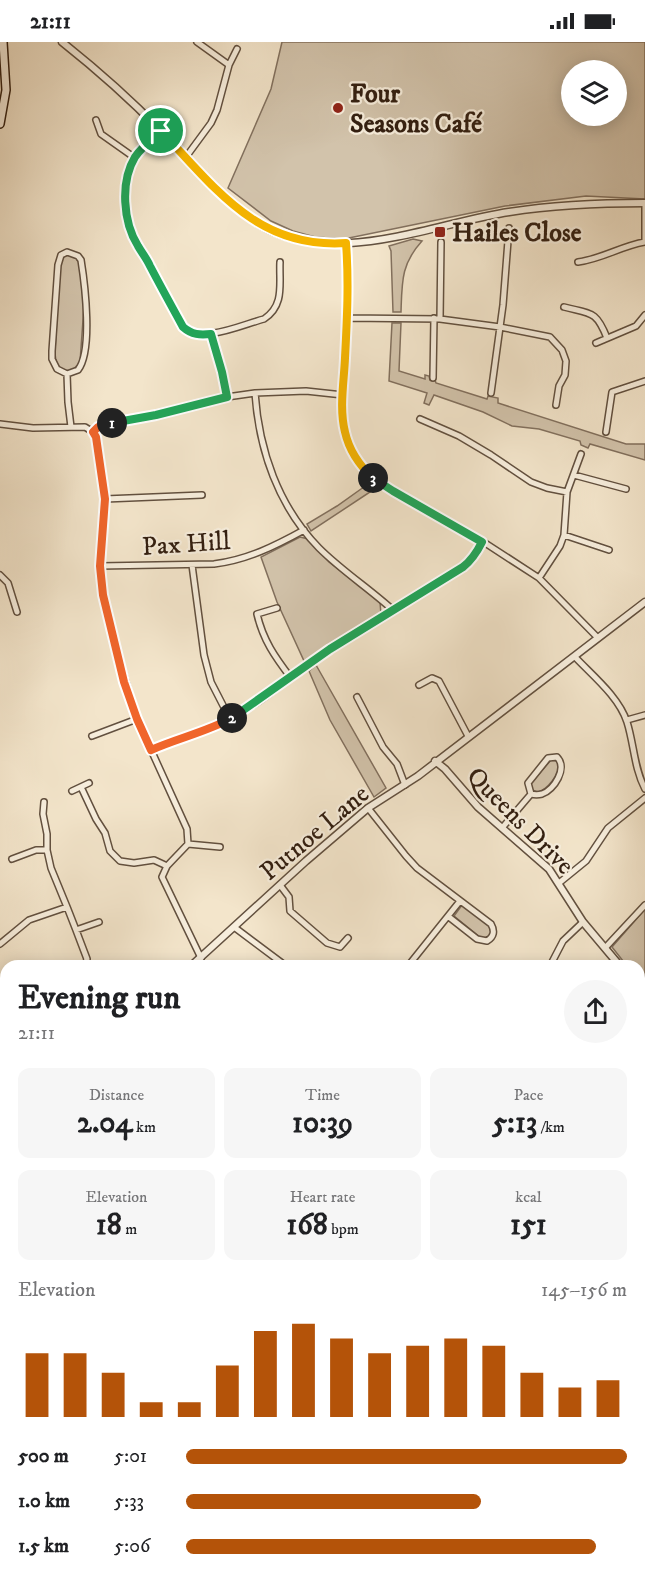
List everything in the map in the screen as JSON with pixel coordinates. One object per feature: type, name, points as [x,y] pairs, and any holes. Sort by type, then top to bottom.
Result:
[{"type":"main road","points":[[0,124],[6,90],[3,42]]},
{"type":"street","points":[[62,42],[116,87],[238,209],[275,233],[308,243],[346,243],[396,236],[508,212],[591,204],[645,203],[645,242],[619,248],[600,258],[578,262]]},
{"type":"street","points":[[197,42],[230,65]]},
{"type":"street","points":[[186,157],[211,123],[237,49]]},
{"type":"street","points":[[96,120],[99,136],[135,158]]},
{"type":"street","points":[[161,131],[143,147],[128,174],[126,196],[128,221],[137,245],[183,327],[189,333],[211,334],[264,319],[271,314],[280,296],[280,262]]},
{"type":"street","points":[[491,393],[509,228]]},
{"type":"street","points":[[433,378],[441,242]]},
{"type":"street","points":[[346,243],[349,285],[342,416],[348,443],[359,464],[376,480],[393,491],[540,578],[598,638]]},
{"type":"street","points":[[67,252],[78,256],[81,260],[86,306],[84,359],[78,370],[67,374],[57,369],[52,359],[58,265],[62,255],[67,252]]},
{"type":"street","points":[[564,307],[593,315],[601,323],[607,338]]},
{"type":"street","points":[[596,343],[636,326],[645,315]]},
{"type":"street","points":[[347,318],[437,319],[500,327],[550,337],[562,350],[566,367],[559,386],[556,405]]},
{"type":"street","points":[[211,334],[227,397]]},
{"type":"street","points":[[67,374],[71,427]]},
{"type":"street","points":[[606,432],[604,421],[609,392],[645,381]]},
{"type":"street","points":[[93,432],[106,424],[156,415],[227,397],[255,393],[306,391],[343,394]]},
{"type":"street","points":[[255,393],[260,434],[271,472],[281,495],[304,530],[340,568],[394,611]]},
{"type":"street","points":[[420,419],[459,436],[491,454],[531,482],[567,492]]},
{"type":"street","points":[[0,424],[33,428],[85,427],[96,437],[105,499],[100,566],[103,595],[113,639],[137,719],[187,830],[188,843],[167,866],[162,877],[201,958]]},
{"type":"street","points":[[540,578],[560,546],[564,535],[567,492],[581,454]]},
{"type":"street","points":[[574,475],[626,489]]},
{"type":"street","points":[[105,499],[202,495]]},
{"type":"street","name":"Pax Hill","points":[[100,566],[214,564],[258,553],[304,530]]},
{"type":"street","points":[[564,535],[609,550]]},
{"type":"street","points":[[151,750],[183,736],[207,730],[230,719],[330,649],[463,567],[471,561],[482,542]]},
{"type":"street","points":[[192,565],[204,655],[211,682],[230,719]]},
{"type":"street","points":[[0,575],[8,583],[17,612]]},
{"type":"street","name":"Putnoe Lane","points":[[198,960],[369,808],[405,785],[645,602]]},
{"type":"street","points":[[277,608],[257,614],[267,644],[291,678]]},
{"type":"street","points":[[575,657],[618,705],[627,720],[636,766],[645,789]]},
{"type":"street","points":[[419,685],[432,678],[440,681],[468,736]]},
{"type":"street","points":[[357,697],[383,747],[397,764],[405,785]]},
{"type":"street","points":[[627,720],[645,715]]},
{"type":"street","points":[[92,736],[137,719]]},
{"type":"street","points":[[551,756],[557,757],[562,766],[562,772],[544,793],[531,794],[528,783],[530,778],[544,761],[551,756]]},
{"type":"street","name":"Queens Drive","points":[[435,761],[446,770],[478,807],[549,869],[583,922],[615,960]]},
{"type":"street","points":[[72,791],[89,783]]},
{"type":"street","points":[[81,787],[105,833],[110,851],[120,861],[134,863],[154,860],[167,866]]},
{"type":"street","points":[[502,828],[531,794]]},
{"type":"street","points":[[559,883],[586,861],[612,823],[645,798]]},
{"type":"street","points":[[44,802],[43,814],[51,868],[86,960]]},
{"type":"street","points":[[369,808],[417,868],[491,924],[494,932],[492,938],[487,941],[477,939],[449,917]]},
{"type":"street","points":[[188,843],[220,847]]},
{"type":"street","points":[[12,859],[36,850],[47,850]]},
{"type":"street","points":[[280,885],[289,897],[290,911],[327,943],[339,947],[348,938]]},
{"type":"street","points":[[413,960],[460,901]]},
{"type":"street","points":[[605,948],[645,906]]},
{"type":"street","points":[[0,944],[29,920],[66,907]]},
{"type":"street","points":[[76,930],[99,922]]},
{"type":"street","points":[[553,960],[563,942],[583,922]]},
{"type":"street","points":[[234,927],[278,960]]},
{"type":"shaded area","points":[[282,42],[645,42],[645,199],[586,196],[505,206],[344,239],[315,237],[293,231],[271,221],[228,188],[271,89]]},
{"type":"shaded area","points":[[413,239],[422,241],[406,266],[401,312],[393,312],[389,246]]},
{"type":"shaded area","points":[[68,255],[75,257],[79,262],[84,306],[80,362],[72,371],[60,368],[55,355],[60,265],[62,258]]},
{"type":"shaded area","points":[[392,323],[401,323],[399,371],[425,379],[425,375],[429,376],[430,380],[435,380],[436,383],[487,399],[488,396],[498,398],[498,403],[626,444],[645,444],[645,460],[590,444],[588,448],[581,445],[580,441],[539,429],[512,426],[483,412],[434,395],[429,405],[424,403],[427,393],[389,381]]},
{"type":"shaded area","points":[[368,484],[376,488],[311,531],[307,524]]},
{"type":"shaded area","points":[[300,537],[308,539],[329,562],[380,602],[381,615],[336,641],[305,663],[277,602],[261,557]]},
{"type":"shaded area","points":[[316,665],[386,788],[374,797],[330,720],[309,671]]},
{"type":"shaded area","points":[[551,760],[560,765],[555,777],[542,790],[538,792],[532,790],[531,783]]},
{"type":"shaded area","points":[[462,905],[489,925],[491,932],[489,937],[481,938],[454,916]]},
{"type":"shaded area","points":[[645,909],[645,960],[622,960],[612,947]]},
{"type":"place","name":"Four Seasons Café","points":[[338,108]]},
{"type":"place","name":"Hailes Close","points":[[440,232]]},
{"type":"route","points":[[161,131],[225,198],[256,222],[275,233],[308,243],[346,243],[349,285],[342,416],[348,443],[359,464],[376,480],[482,542],[471,561],[463,567],[330,649],[230,719],[207,730],[183,736],[151,750],[124,682],[100,579],[105,499],[96,437],[93,432],[106,424],[125,422],[227,397],[211,334],[189,333],[183,327],[137,245],[128,221],[126,190],[128,174],[143,147],[161,131]]}]
